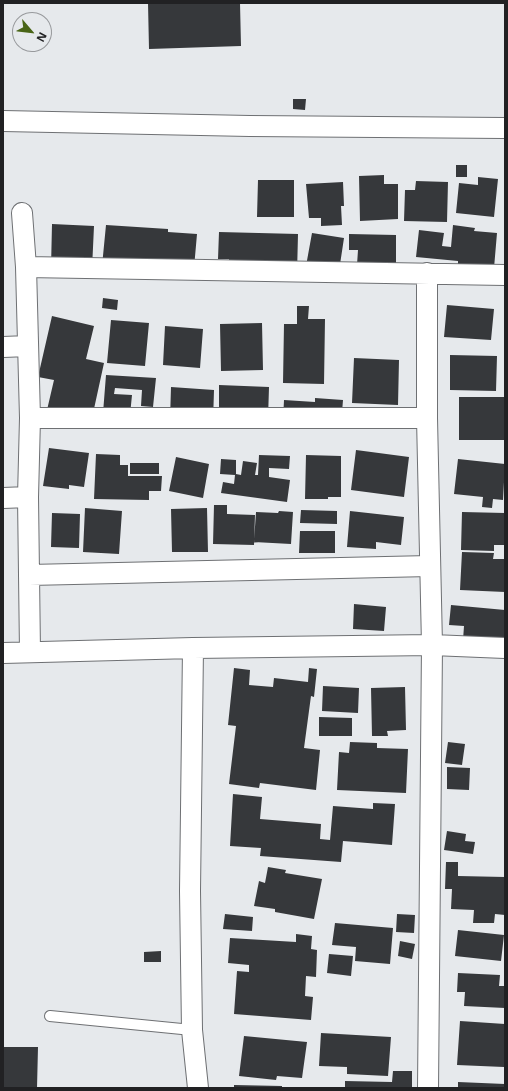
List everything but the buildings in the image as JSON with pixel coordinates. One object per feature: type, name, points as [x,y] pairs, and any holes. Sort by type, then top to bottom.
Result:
[{"type":"street","points":[[3,122],[505,128]]},
{"type":"street","points":[[22,213],[26,267],[30,418],[28,497],[30,652]]},
{"type":"street","points":[[26,267],[505,275]]},
{"type":"street","points":[[427,273],[427,418],[432,645],[428,1088]]},
{"type":"street","points":[[3,347],[28,346]]},
{"type":"street","points":[[30,418],[427,418]]},
{"type":"street","points":[[3,498],[28,497]]},
{"type":"street","points":[[29,575],[430,566]]},
{"type":"street","points":[[3,653],[193,648],[432,645],[505,648]]},
{"type":"street","points":[[193,648],[190,891],[192,1030],[198,1088]]},
{"type":"lane","points":[[50,1016],[192,1030]]}]
